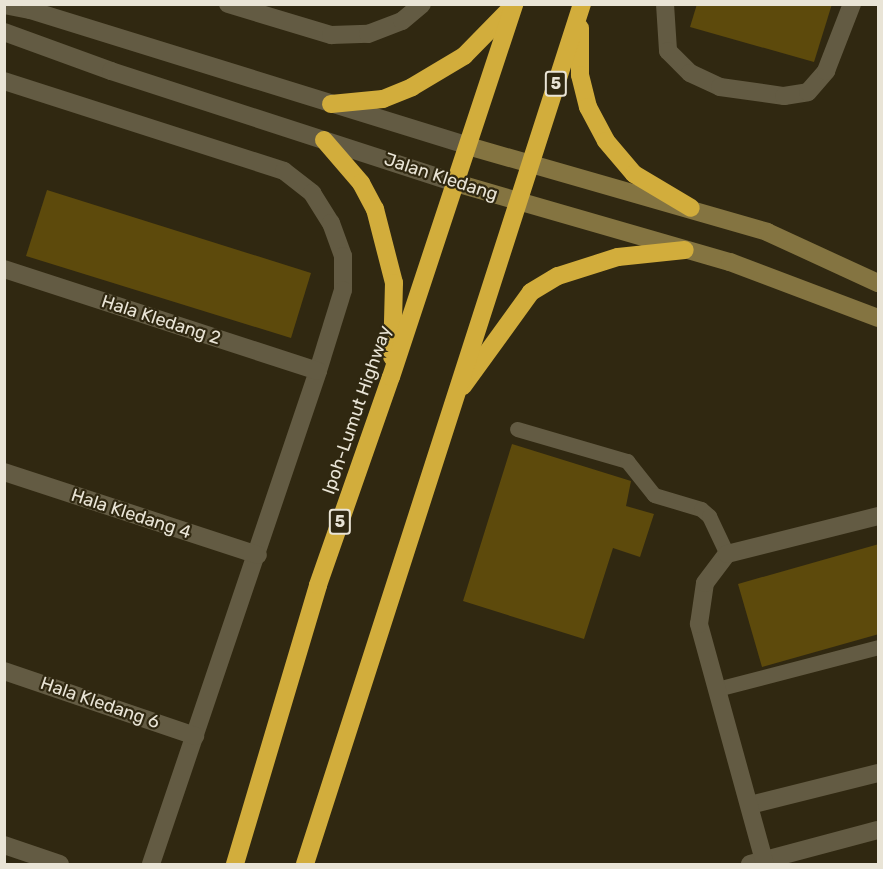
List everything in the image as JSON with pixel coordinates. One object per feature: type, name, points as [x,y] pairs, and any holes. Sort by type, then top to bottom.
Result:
[{"type":"highway","points":[[332,104],[383,99],[420,82],[464,56],[513,6]]},
{"type":"highway","name":"Ipoh-Lumut Highway","points":[[235,864],[318,585],[391,377],[513,6]]},
{"type":"highway","points":[[581,8],[580,75],[588,106],[606,141],[634,174],[691,208]]},
{"type":"highway","name":"5","points":[[305,864],[451,404],[581,8]]},
{"type":"highway","points":[[324,140],[361,183],[375,209],[387,247],[394,283],[391,377]]},
{"type":"highway","points":[[451,404],[531,292],[558,276],[618,257],[684,250]]},
{"type":"main road","name":"Jalan Kledang","points":[[468,146],[691,208],[767,232],[879,283]]},
{"type":"main road","name":"Jalan Kledang","points":[[456,183],[729,262],[879,318]]},
{"type":"street","points":[[228,4],[331,35],[368,34],[402,21],[422,4]]},
{"type":"street","points":[[665,4],[668,51],[690,73],[720,87],[783,96],[808,92],[826,71],[852,4]]},
{"type":"street","name":"Jalan Kledang","points":[[4,5],[31,7],[468,146]]},
{"type":"street","points":[[10,34],[31,7]]},
{"type":"street","name":"Jalan Kledang","points":[[10,34],[456,183]]},
{"type":"street","points":[[4,81],[284,171],[312,193],[331,223],[344,256],[343,290],[318,371],[258,555],[151,864]]},
{"type":"street","name":"Hala Kledang 2","points":[[4,269],[318,371]]},
{"type":"street","name":"Hala Kledang 4","points":[[4,472],[258,555]]},
{"type":"street","points":[[879,516],[727,554],[705,583],[699,624],[750,805],[760,863],[879,830]]},
{"type":"street","name":"Hala Kledang 6","points":[[4,671],[195,735]]},
{"type":"street","points":[[750,805],[879,773]]},
{"type":"street","points":[[4,845],[60,864]]},
{"type":"lane","points":[[517,429],[627,461],[654,495],[701,509],[709,516],[727,554]]},
{"type":"lane","points":[[717,689],[879,647]]},
{"type":"building","points":[[697,4],[832,4],[814,62],[690,27]]},
{"type":"building","points":[[47,190],[311,273],[291,338],[26,256]]},
{"type":"building","points":[[512,444],[631,481],[626,506],[654,514],[640,557],[613,548],[584,639],[463,601]]},
{"type":"building","points":[[879,544],[879,634],[762,667],[738,584]]}]
